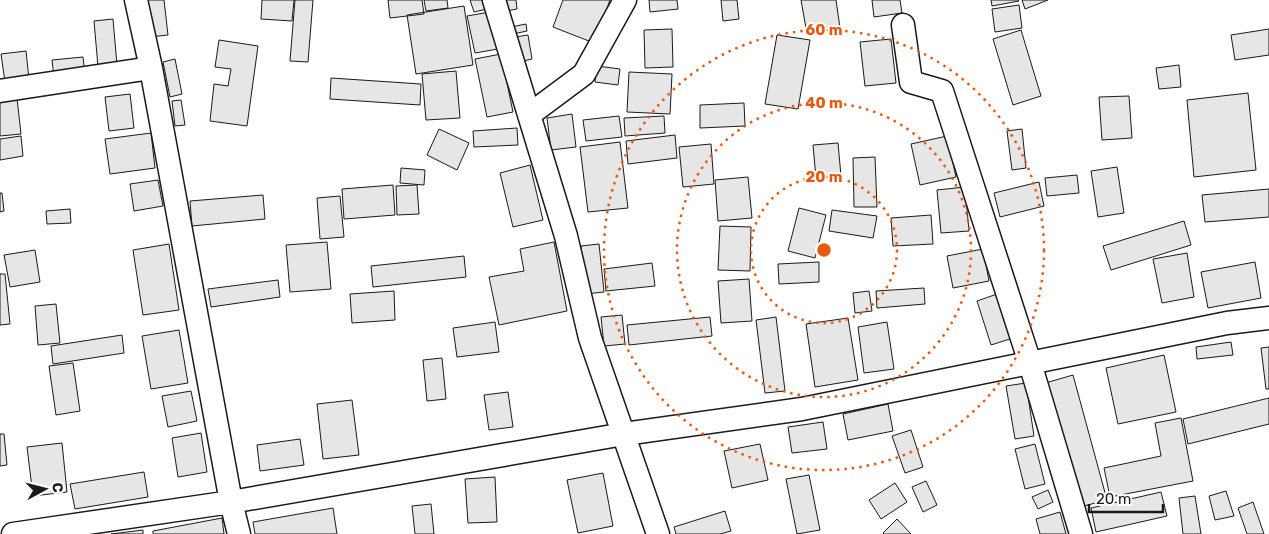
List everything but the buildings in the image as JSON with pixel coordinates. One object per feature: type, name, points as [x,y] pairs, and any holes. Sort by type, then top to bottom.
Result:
[{"type":"street","points":[[136,0],[151,68],[231,502],[239,534]]},
{"type":"street","points":[[494,0],[566,236],[590,338],[658,534]]},
{"type":"street","points":[[530,115],[584,74],[625,0]]},
{"type":"street","points":[[903,25],[911,82],[942,91],[1030,363],[1081,534]]},
{"type":"street","points":[[0,91],[151,68]]},
{"type":"street","points":[[14,534],[231,502],[624,434],[802,409],[1227,323],[1269,318]]}]
